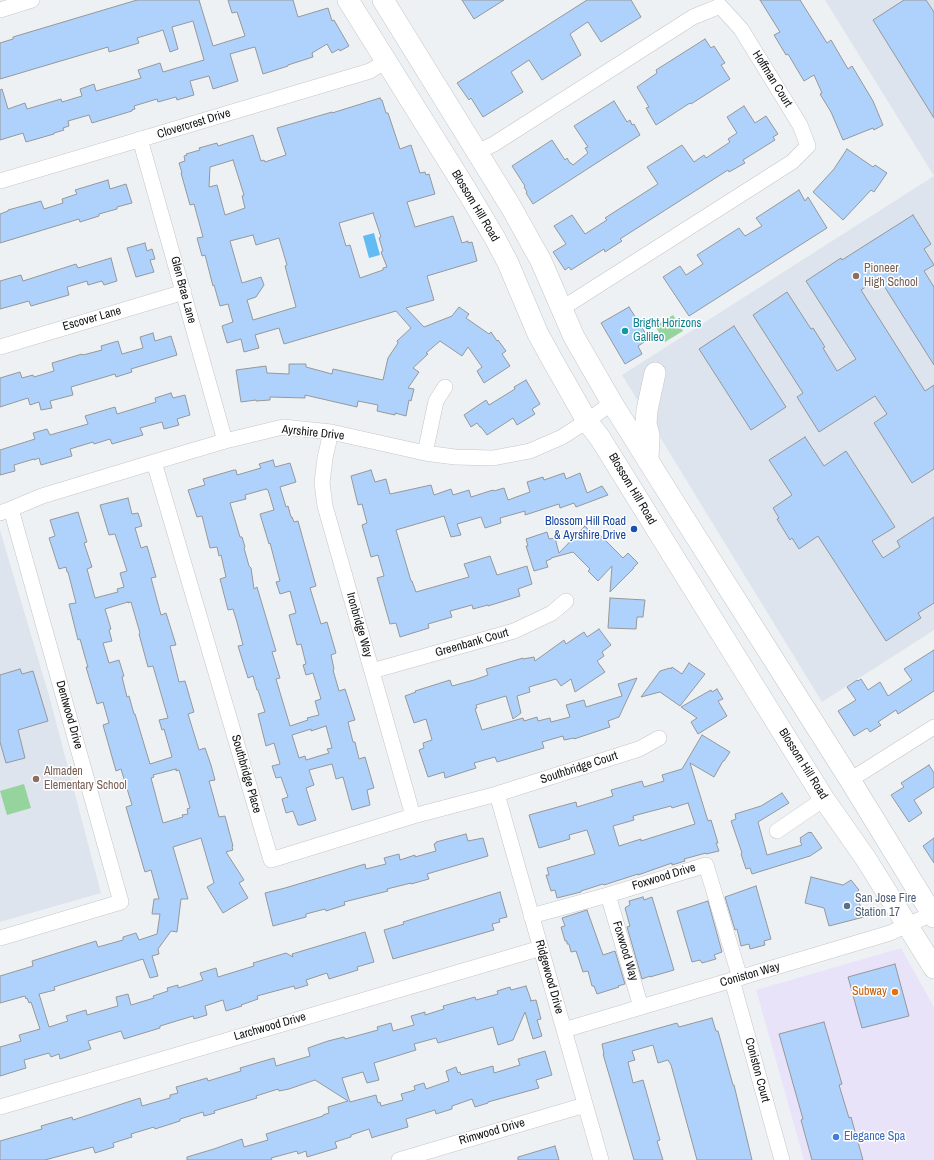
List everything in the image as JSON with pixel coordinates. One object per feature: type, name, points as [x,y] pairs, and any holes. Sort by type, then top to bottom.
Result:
[{"type":"main road","name":"Blossom Hill Road","points":[[348,0],[496,240],[516,281],[538,334],[587,421],[600,438],[824,799],[866,859],[934,968]]},
{"type":"main road","points":[[383,0],[511,207],[541,261],[577,343],[612,403],[850,780],[933,915]]},
{"type":"main road","points":[[437,143],[450,143],[466,152],[477,152]]},
{"type":"main road","points":[[648,461],[649,435],[646,424],[646,410],[655,373]]},
{"type":"street","points":[[0,10],[32,0]]},
{"type":"street","name":"Hoffman Court","points":[[477,152],[494,144],[693,17],[720,6],[741,29],[800,125],[808,146],[792,162],[561,309]]},
{"type":"street","name":"Clovercrest Drive","points":[[0,181],[370,72],[386,62]]},
{"type":"street","name":"Glen Brae Lane","points":[[140,139],[225,441]]},
{"type":"street","name":"Escover Lane","points":[[0,347],[184,292]]},
{"type":"street","points":[[425,453],[436,401],[445,387]]},
{"type":"street","name":"Ayrshire Drive","points":[[5,511],[42,496],[154,462],[225,441],[283,427],[331,432],[425,453],[455,457],[493,458],[530,451],[562,437],[612,403]]},
{"type":"street","name":"Ironbridge Way","points":[[331,432],[322,483],[325,506],[413,816]]},
{"type":"street","name":"Southbridge Place","points":[[154,462],[271,860],[413,816],[497,794]]},
{"type":"street","name":"Dentwood Drive","points":[[0,938],[121,902],[5,511]]},
{"type":"street","name":"Greenbank Court","points":[[372,671],[514,631],[552,613],[566,601]]},
{"type":"street","points":[[850,780],[934,727]]},
{"type":"street","name":"Southbridge Court","points":[[497,794],[639,749],[660,738]]},
{"type":"street","name":"Ridgewood Drive","points":[[497,794],[601,1160]]},
{"type":"street","points":[[777,831],[824,799]]},
{"type":"street","name":"Foxwood Drive","points":[[532,916],[608,895],[706,864],[736,979]]},
{"type":"street","name":"Foxwood Way","points":[[608,895],[641,1007]]},
{"type":"street","name":"Coniston Way","points":[[564,1030],[890,933],[933,915]]},
{"type":"street","name":"Larchwood Drive","points":[[0,1107],[540,948]]},
{"type":"street","name":"Coniston Court","points":[[736,979],[782,1160]]},
{"type":"street","name":"Rimwood Drive","points":[[399,1160],[585,1105]]},
{"type":"shaded area","points":[[825,0],[934,0],[934,176]]},
{"type":"shaded area","name":"Pioneer High School","points":[[934,176],[934,630],[822,702],[622,375]]},
{"type":"shaded area","name":"Almaden Elementary School","points":[[0,530],[50,699],[101,893],[0,922]]},
{"type":"shaded area","points":[[901,948],[934,1007],[934,1160],[804,1160],[756,990]]},
{"type":"green space","points":[[673,315],[683,331],[665,342],[655,326]]},
{"type":"green space","points":[[24,784],[31,808],[7,815],[0,791]]},
{"type":"water","points":[[374,233],[380,255],[369,258],[363,236]]},
{"type":"building","points":[[137,0],[199,0],[213,46],[245,36],[237,12],[232,13],[228,0],[293,0],[298,17],[328,8],[332,21],[334,20],[349,46],[332,53],[327,44],[312,53],[313,57],[263,74],[255,47],[251,48],[230,54],[238,81],[213,89],[209,76],[190,81],[194,95],[177,100],[176,97],[158,102],[157,99],[134,106],[135,109],[132,111],[92,123],[89,115],[68,121],[69,126],[63,128],[64,130],[26,142],[23,133],[0,140],[0,90],[2,89],[8,109],[25,103],[27,109],[61,99],[62,102],[82,96],[80,89],[94,84],[96,91],[141,78],[138,70],[160,63],[163,72],[204,60],[193,21],[172,27],[178,49],[170,52],[163,30],[137,38],[139,43],[109,52],[108,47],[0,79],[0,43],[13,39],[13,37]]},
{"type":"building","points":[[462,0],[504,0],[474,19]]},
{"type":"building","points":[[587,0],[631,0],[641,17],[601,42],[588,22],[586,23],[570,34],[581,55],[542,80],[529,60],[511,72],[523,92],[483,117],[471,98],[469,100],[457,83]]},
{"type":"building","points":[[760,0],[800,0],[827,43],[831,40],[848,69],[852,66],[873,101],[883,125],[874,130],[873,128],[843,140],[831,112],[820,94],[822,93],[814,75],[804,81],[788,54],[786,55],[774,35],[780,32]]},
{"type":"building","points":[[904,0],[926,0],[934,12],[934,118],[873,20]]},
{"type":"building","points":[[705,39],[711,48],[714,46],[725,63],[721,65],[730,79],[656,125],[646,108],[649,107],[637,87],[657,73],[656,70]]},
{"type":"building","points":[[380,98],[386,113],[388,113],[400,149],[411,145],[420,173],[425,172],[426,175],[429,174],[435,194],[407,202],[415,227],[453,216],[462,243],[468,241],[468,243],[472,242],[477,261],[427,276],[434,300],[406,308],[424,327],[452,316],[459,307],[469,314],[466,318],[489,334],[491,332],[497,341],[498,340],[506,351],[502,354],[510,366],[484,383],[477,371],[482,367],[468,347],[462,356],[440,341],[426,353],[428,354],[413,368],[419,372],[408,388],[414,389],[411,401],[409,400],[406,416],[377,411],[378,405],[358,401],[357,407],[305,395],[305,398],[270,397],[270,400],[241,402],[236,370],[266,366],[267,373],[289,374],[289,364],[306,364],[306,367],[332,374],[333,369],[383,380],[388,358],[398,343],[397,341],[411,328],[396,311],[284,344],[279,328],[255,335],[259,348],[244,352],[241,339],[227,343],[222,326],[233,322],[228,304],[220,306],[205,255],[202,256],[197,238],[203,237],[194,204],[190,205],[181,173],[179,163],[185,161],[184,156],[187,155],[186,154],[200,150],[199,148],[217,143],[218,146],[253,135],[261,161],[264,160],[265,162],[286,155],[277,128]],"holes":[[[233,160],[244,195],[242,196],[245,208],[225,215],[217,185],[209,187],[210,167]],[[373,213],[381,237],[379,238],[383,251],[381,252],[387,267],[383,268],[383,270],[360,278],[350,245],[346,246],[339,223]],[[253,235],[256,245],[279,238],[287,265],[285,266],[296,307],[253,320],[247,300],[256,297],[264,285],[261,277],[242,283],[230,241]]]},
{"type":"building","points":[[614,101],[627,122],[630,120],[632,125],[634,124],[640,135],[533,204],[526,193],[525,186],[512,166],[552,140],[565,160],[567,158],[573,165],[588,153],[585,148],[588,147],[574,126]]},
{"type":"building","points":[[744,106],[755,123],[766,116],[778,134],[773,137],[775,140],[743,160],[745,163],[729,172],[728,170],[620,239],[622,241],[605,252],[604,249],[571,270],[569,267],[565,270],[553,252],[566,244],[554,226],[572,215],[585,234],[607,220],[605,218],[658,184],[647,167],[682,145],[694,162],[704,155],[706,158],[730,142],[728,139],[737,133],[727,117]]},
{"type":"building","points":[[847,149],[873,167],[875,165],[887,173],[874,192],[871,190],[843,220],[813,192],[834,169]]},
{"type":"building","points":[[108,180],[110,189],[126,184],[132,203],[117,207],[117,209],[99,214],[99,216],[80,222],[79,219],[0,243],[0,214],[8,210],[41,201],[44,209],[63,203],[62,199],[77,194],[75,190]]},
{"type":"building","points":[[799,190],[805,201],[808,197],[827,228],[689,316],[663,277],[680,266],[686,275],[703,264],[697,255],[739,228],[745,236],[762,226],[756,218]]},
{"type":"building","points":[[913,215],[931,244],[924,249],[934,265],[924,271],[934,287],[934,365],[879,278],[861,290],[925,391],[934,385],[934,469],[912,483],[874,423],[887,414],[875,396],[819,432],[797,397],[803,393],[753,315],[787,292],[811,329],[813,328],[825,347],[823,348],[837,371],[856,359],[806,281],[841,258],[842,260]]},
{"type":"building","points":[[145,243],[147,251],[152,249],[155,259],[150,260],[154,272],[136,277],[127,248]]},
{"type":"building","points":[[111,258],[117,281],[104,285],[102,281],[88,285],[87,281],[67,287],[69,295],[31,306],[29,301],[0,309],[0,281],[21,275],[23,281],[76,264],[78,268]]},
{"type":"building","name":"Bright Horizons Galileo","points":[[629,307],[649,339],[638,346],[642,354],[625,364],[601,323]]},
{"type":"building","points":[[734,326],[786,407],[751,430],[699,349]]},
{"type":"building","points":[[153,333],[155,341],[171,336],[177,355],[131,369],[132,372],[116,377],[115,374],[71,387],[73,395],[50,401],[52,408],[41,410],[39,402],[30,405],[28,398],[0,407],[0,378],[20,372],[22,378],[33,375],[34,377],[54,371],[52,363],[102,350],[101,346],[118,341],[122,354],[143,348],[140,337]]},
{"type":"building","points":[[526,380],[540,404],[532,409],[535,414],[517,425],[513,418],[487,435],[477,423],[471,427],[464,415],[486,400],[489,405],[515,389],[514,387]]},
{"type":"building","points":[[171,393],[173,398],[185,395],[190,415],[177,419],[179,425],[164,429],[162,422],[140,428],[143,435],[112,444],[110,439],[94,444],[93,442],[70,449],[72,456],[41,465],[39,458],[34,459],[14,465],[15,471],[0,475],[0,450],[35,439],[33,433],[47,429],[50,435],[88,424],[85,416],[115,407],[117,414],[156,402],[155,398]]},
{"type":"building","points":[[805,437],[824,466],[846,451],[895,527],[872,541],[883,558],[900,547],[897,541],[934,517],[934,603],[918,613],[921,618],[886,641],[818,536],[799,549],[792,538],[790,540],[777,519],[779,518],[773,508],[792,495],[769,460]]},
{"type":"building","points":[[273,460],[275,467],[290,463],[296,482],[280,487],[286,507],[288,506],[291,517],[294,522],[298,521],[316,586],[310,588],[321,624],[327,622],[336,653],[331,655],[333,670],[339,691],[345,689],[355,720],[348,722],[353,742],[355,742],[359,759],[365,757],[374,788],[367,790],[370,805],[352,810],[343,777],[336,779],[332,764],[309,770],[314,785],[306,788],[316,820],[301,825],[298,825],[293,811],[286,813],[282,799],[288,797],[281,777],[276,778],[272,766],[280,764],[274,743],[266,746],[258,714],[265,712],[253,676],[248,678],[238,646],[243,645],[237,622],[233,609],[228,610],[220,579],[226,577],[221,555],[219,556],[217,547],[210,548],[202,516],[197,517],[188,490],[205,485],[203,479],[234,470],[236,470],[237,475],[261,468],[259,464]],"holes":[[[266,489],[268,490],[274,510],[260,514],[269,544],[270,543],[280,581],[276,582],[280,594],[290,591],[296,613],[289,615],[297,645],[301,644],[306,664],[303,665],[306,675],[313,673],[321,699],[315,701],[319,715],[307,718],[308,720],[290,726],[276,679],[280,678],[272,652],[276,651],[257,587],[254,589],[251,568],[249,566],[242,537],[240,537],[230,503],[246,499],[245,495]],[[326,726],[332,748],[327,749],[329,753],[306,760],[305,756],[299,758],[292,735]]]},
{"type":"building","points":[[371,470],[375,482],[386,479],[390,494],[431,485],[434,495],[451,489],[453,495],[469,490],[471,497],[504,488],[508,500],[530,492],[527,482],[543,477],[544,480],[564,473],[566,479],[580,473],[587,493],[602,486],[608,495],[576,507],[574,503],[560,508],[559,504],[525,515],[525,511],[500,518],[501,523],[485,528],[481,517],[457,524],[461,535],[451,537],[444,516],[396,530],[411,581],[416,592],[469,577],[464,564],[490,556],[497,575],[527,566],[532,584],[518,589],[520,596],[488,606],[473,609],[472,605],[450,611],[452,617],[428,624],[429,628],[400,637],[396,623],[390,624],[377,578],[384,576],[378,555],[371,557],[362,525],[367,523],[362,504],[358,505],[351,476]]},
{"type":"building","points":[[128,498],[132,514],[138,513],[142,526],[135,528],[141,548],[147,546],[156,577],[151,578],[161,615],[166,613],[176,645],[170,646],[179,682],[185,681],[194,712],[188,714],[199,750],[205,748],[211,765],[215,780],[209,781],[219,817],[225,816],[233,846],[233,850],[226,852],[244,880],[239,883],[248,898],[223,913],[207,887],[214,883],[201,838],[173,847],[188,899],[181,899],[177,932],[171,931],[158,949],[159,954],[152,956],[158,976],[150,978],[143,959],[54,987],[55,990],[39,994],[49,1027],[68,1021],[66,1016],[86,1010],[87,1015],[118,1006],[116,997],[128,994],[131,1005],[154,998],[153,996],[168,991],[167,988],[178,985],[178,988],[203,980],[200,973],[216,968],[218,977],[254,966],[253,963],[286,953],[293,957],[292,954],[365,932],[374,962],[357,967],[358,970],[329,979],[327,973],[306,980],[308,985],[295,989],[294,986],[257,996],[258,999],[226,1011],[223,1000],[205,1006],[207,1015],[194,1019],[193,1016],[124,1039],[121,1031],[88,1041],[91,1049],[60,1059],[59,1054],[51,1057],[49,1053],[24,1060],[26,1068],[0,1076],[0,1047],[21,1041],[19,1035],[40,1029],[31,1002],[29,1003],[25,996],[0,1003],[0,976],[33,966],[32,961],[96,941],[98,947],[123,940],[123,937],[136,933],[139,940],[157,934],[160,914],[152,914],[154,899],[159,899],[151,870],[145,872],[144,869],[126,807],[132,805],[121,769],[116,771],[103,725],[109,723],[103,702],[97,704],[86,667],[88,667],[80,639],[78,640],[69,604],[76,603],[68,572],[66,567],[59,569],[49,538],[55,536],[50,520],[78,512],[87,542],[84,543],[92,567],[87,569],[95,598],[118,592],[117,589],[124,587],[120,573],[127,571],[115,534],[109,535],[100,505]],"holes":[[[131,602],[148,667],[153,666],[168,718],[159,720],[162,730],[164,729],[172,757],[150,764],[129,696],[127,697],[122,677],[124,676],[119,660],[109,663],[103,643],[112,641],[109,630],[111,629],[105,609]],[[176,769],[176,771],[179,770],[190,808],[187,809],[188,814],[182,815],[183,817],[163,823],[151,778],[154,777],[153,775]]]},
{"type":"building","points":[[585,526],[593,535],[596,531],[623,558],[628,553],[638,563],[610,592],[612,566],[598,581],[588,571],[590,569],[573,552],[551,558],[546,561],[548,567],[534,571],[526,546],[528,546],[526,539],[547,532],[549,539],[555,538],[559,553]]},
{"type":"building","points":[[610,598],[645,600],[643,617],[637,617],[636,629],[608,628]]},
{"type":"building","points":[[599,629],[611,645],[602,652],[604,656],[597,661],[605,672],[575,692],[571,679],[561,686],[556,679],[529,687],[530,692],[517,696],[521,713],[513,719],[506,696],[476,705],[477,708],[475,709],[482,730],[523,718],[524,721],[537,717],[538,721],[550,718],[551,722],[570,717],[566,705],[584,700],[586,707],[622,696],[618,684],[637,678],[619,717],[608,721],[610,727],[574,739],[564,740],[563,736],[542,742],[544,748],[497,762],[495,757],[474,763],[476,768],[445,778],[444,772],[428,777],[419,750],[424,748],[423,743],[432,740],[426,719],[414,723],[405,696],[416,692],[415,691],[450,680],[452,686],[474,680],[488,675],[486,669],[523,658],[534,657],[535,661],[564,640],[566,644],[584,632],[587,637]]},
{"type":"building","points":[[934,650],[934,691],[898,714],[896,710],[878,722],[881,725],[870,732],[867,728],[854,736],[838,711],[856,700],[847,687],[861,679],[868,690],[880,682],[888,696],[912,680],[904,669]]},
{"type":"building","points":[[689,663],[705,674],[680,706],[660,692],[641,697],[660,671],[671,669],[672,667],[682,674]]},
{"type":"building","points":[[20,669],[22,674],[33,671],[48,721],[18,730],[25,758],[6,763],[0,742],[0,675]]},
{"type":"building","points":[[717,689],[723,699],[718,701],[727,716],[698,734],[691,722],[697,718],[681,707],[711,690],[712,692]]},
{"type":"building","points":[[702,735],[730,752],[714,777],[690,763],[708,821],[711,820],[719,851],[684,859],[685,861],[672,865],[672,863],[638,875],[557,898],[555,890],[551,891],[546,875],[549,875],[547,868],[595,854],[587,830],[569,835],[570,839],[539,848],[529,815],[576,802],[577,807],[613,796],[611,790],[642,781],[644,787],[664,781],[662,775],[682,769]],"holes":[[[688,803],[695,824],[641,841],[641,839],[619,846],[613,826],[634,820],[633,816]]]},
{"type":"building","points":[[929,765],[934,773],[934,787],[914,800],[922,813],[909,822],[891,795],[904,787],[901,783]]},
{"type":"building","points":[[782,793],[789,803],[758,822],[767,855],[802,845],[800,838],[809,832],[811,832],[822,848],[810,856],[752,874],[750,868],[746,869],[731,821],[736,819],[735,814],[761,806]]},
{"type":"building","points":[[466,834],[468,841],[483,838],[488,856],[427,874],[429,879],[387,889],[388,891],[344,902],[345,905],[326,911],[325,909],[306,914],[306,917],[273,926],[265,893],[365,864],[366,869],[386,864],[384,858],[399,854],[400,860],[415,855],[415,857],[436,851],[434,844],[436,842]]},
{"type":"building","points":[[934,838],[934,863],[923,846]]},
{"type":"building","points":[[811,877],[843,885],[851,880],[859,890],[856,893],[864,917],[829,926],[824,908],[805,903]]},
{"type":"building","points":[[756,886],[771,939],[764,941],[765,945],[750,949],[749,944],[741,946],[737,929],[735,930],[725,897]]},
{"type":"building","points":[[500,892],[507,917],[499,919],[500,922],[492,924],[494,930],[393,959],[384,930],[404,924],[403,922]]},
{"type":"building","points":[[643,897],[644,900],[652,897],[674,970],[642,979],[627,927],[630,926],[625,908],[630,905],[629,901]]},
{"type":"building","points":[[708,901],[722,952],[714,955],[716,959],[702,963],[700,960],[692,962],[677,911]]},
{"type":"building","points":[[587,910],[603,955],[615,951],[625,984],[597,994],[594,986],[592,986],[588,971],[583,972],[576,951],[571,952],[569,944],[565,941],[561,927],[565,926],[562,918]]},
{"type":"building","points":[[895,964],[909,1016],[862,1028],[848,977]]},
{"type":"building","points":[[526,986],[531,1000],[530,1001],[536,1000],[541,1019],[537,1020],[542,1036],[533,1039],[525,1012],[513,1040],[498,1045],[493,1027],[438,1043],[436,1038],[414,1044],[416,1050],[374,1063],[379,1080],[367,1083],[363,1072],[342,1078],[350,1102],[376,1095],[378,1103],[380,1102],[381,1106],[403,1100],[401,1094],[415,1090],[414,1086],[424,1083],[426,1089],[449,1081],[446,1071],[456,1067],[458,1073],[460,1072],[461,1075],[493,1066],[494,1073],[520,1065],[518,1059],[545,1051],[552,1075],[536,1080],[539,1088],[475,1107],[472,1099],[452,1106],[452,1109],[436,1114],[435,1110],[406,1119],[408,1127],[372,1138],[369,1129],[335,1142],[337,1148],[307,1157],[306,1151],[298,1154],[297,1151],[271,1158],[272,1160],[187,1160],[187,1157],[242,1139],[244,1147],[268,1140],[266,1134],[323,1116],[329,1113],[328,1107],[348,1101],[315,1080],[289,1089],[279,1091],[278,1089],[256,1096],[257,1098],[214,1111],[215,1113],[204,1116],[203,1112],[155,1129],[154,1127],[131,1134],[132,1137],[113,1143],[114,1147],[95,1153],[93,1147],[45,1160],[0,1160],[0,1141],[42,1129],[41,1126],[72,1117],[73,1120],[140,1098],[142,1106],[170,1098],[170,1095],[178,1093],[176,1087],[207,1078],[208,1081],[241,1071],[240,1068],[274,1058],[276,1066],[310,1056],[308,1048],[328,1041],[344,1037],[345,1039],[378,1030],[377,1027],[391,1023],[393,1031],[414,1025],[411,1016],[425,1012],[425,1015],[444,1009],[443,1006],[475,997],[476,1000],[498,994],[497,991],[510,987],[511,990]]},
{"type":"building","points":[[712,1018],[716,1031],[718,1031],[734,1085],[752,1160],[697,1160],[671,1065],[668,1060],[658,1063],[653,1045],[632,1051],[635,1060],[628,1062],[633,1083],[643,1080],[660,1140],[657,1141],[663,1160],[634,1160],[603,1054],[602,1044],[677,1023],[679,1027]]},
{"type":"building","points":[[824,1022],[842,1084],[839,1085],[849,1118],[851,1117],[863,1160],[812,1160],[801,1120],[803,1119],[779,1034]]},
{"type":"building","points":[[555,1146],[559,1160],[518,1160],[518,1157]]},
{"type":"place","name":"Pioneer High School","points":[[856,276]]},
{"type":"place","name":"Bright Horizons Galileo","points":[[625,331]]},
{"type":"place","name":"Blossom Hill Road & Ayrshire Drive","points":[[634,529]]},
{"type":"place","name":"Almaden Elementary School","points":[[36,779]]},
{"type":"place","name":"San Jose Fire Station 17","points":[[847,906]]},
{"type":"place","name":"Subway","points":[[895,992]]},
{"type":"place","name":"Elegance Spa","points":[[836,1137]]}]
